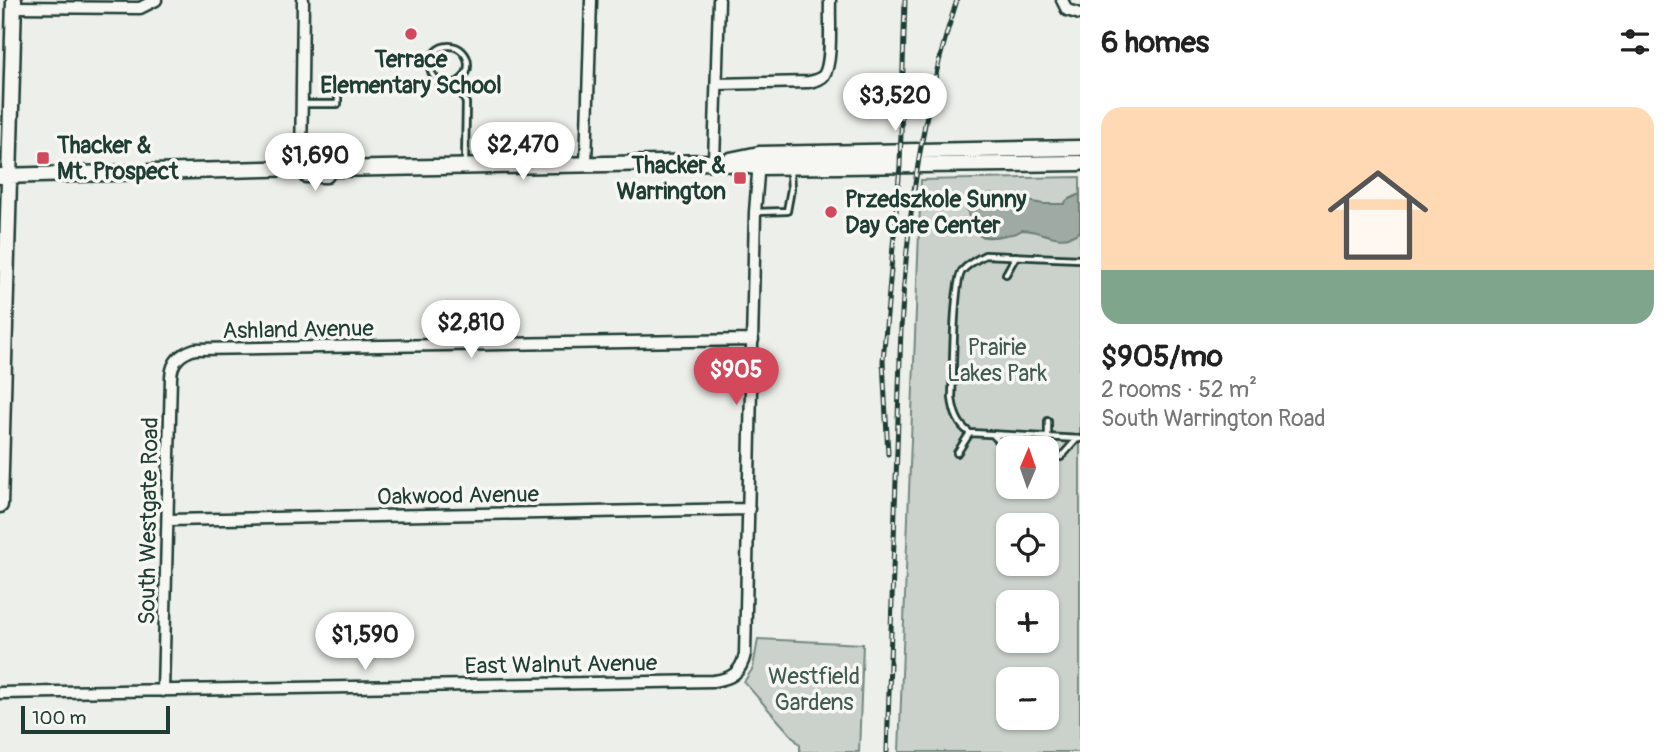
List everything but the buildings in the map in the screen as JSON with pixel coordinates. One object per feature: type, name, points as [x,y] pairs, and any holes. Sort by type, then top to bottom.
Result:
[{"type":"main road","points":[[0,505],[5,176],[13,4]]},
{"type":"main road","points":[[5,176],[301,167],[307,164],[326,164],[330,169],[759,161],[1080,148]]},
{"type":"main road","points":[[759,161],[790,167],[1080,163]]},
{"type":"street","points":[[301,167],[303,0]]},
{"type":"street","points":[[586,164],[591,0]]},
{"type":"street","points":[[715,162],[719,0]]},
{"type":"street","points":[[717,84],[808,82],[820,79],[826,70],[828,57],[830,0]]},
{"type":"street","points":[[1062,0],[1067,10],[1080,13]]},
{"type":"street","points":[[13,4],[140,8],[155,1]]},
{"type":"street","points":[[749,509],[755,212],[759,161]]},
{"type":"street","name":"Ashland Avenue","points":[[181,355],[195,349],[753,340]]},
{"type":"street","name":"South Westgate Road","points":[[163,691],[171,377],[173,364],[181,355]]},
{"type":"street","name":"Oakwood Avenue","points":[[168,520],[749,509]]},
{"type":"street","name":"East Walnut Avenue","points":[[0,693],[728,679],[740,668],[745,654],[749,509]]},
{"type":"lane","points":[[452,46],[458,48],[466,57],[468,69],[457,83],[444,84],[433,77],[430,71],[431,58],[439,48],[452,46]]},
{"type":"lane","points":[[457,83],[466,103],[465,165]]},
{"type":"lane","points":[[302,104],[338,104],[338,89],[386,89]]},
{"type":"lane","points":[[755,212],[787,211],[791,189],[790,167]]},
{"type":"lane","points":[[994,436],[970,433],[963,428],[953,412],[958,278],[974,260],[985,256],[1080,259]]},
{"type":"lane","points":[[1006,274],[1017,256]]},
{"type":"lane","points":[[1048,421],[1048,436]]},
{"type":"lane","points":[[957,453],[970,433]]},
{"type":"lane","points":[[1059,438],[1079,439]]},
{"type":"lane","points":[[1059,457],[1079,439]]},
{"type":"green space","name":"Prairie Lakes Park","points":[[1080,177],[1080,752],[899,752],[921,180]]},
{"type":"green space","name":"Westfield Gardens","points":[[758,639],[863,644],[859,752],[800,752],[800,745],[744,682],[753,668]]},
{"type":"shaded area","points":[[992,194],[1043,204],[1064,204],[1080,194],[1080,231],[1066,238],[1022,230],[996,237],[982,236],[974,230],[967,207],[982,196]]},
{"type":"railway","points":[[888,454],[883,361],[900,166],[905,0]]},
{"type":"railway","points":[[887,752],[901,328],[907,245],[925,121],[957,0]]},
{"type":"place","name":"Terrace Elementary School","points":[[411,34]]},
{"type":"place","name":"Thacker & Mt. Prospect","points":[[43,158]]},
{"type":"place","name":"Thacker & Warrington","points":[[740,178]]},
{"type":"place","name":"Przedszkole Sunny Day Care Center","points":[[831,212]]}]
